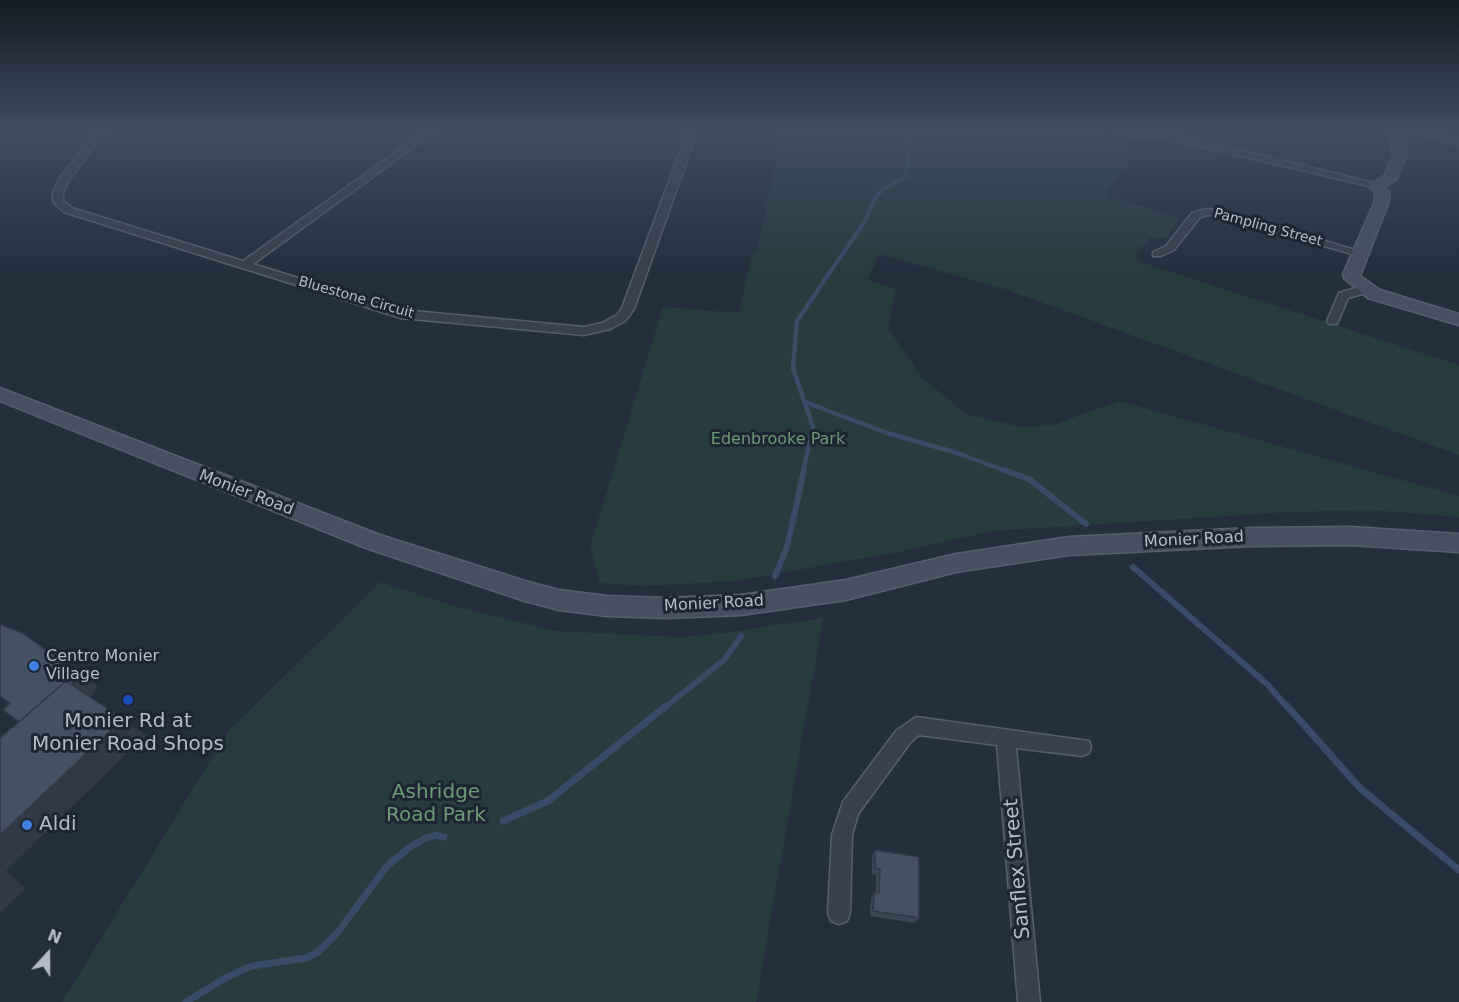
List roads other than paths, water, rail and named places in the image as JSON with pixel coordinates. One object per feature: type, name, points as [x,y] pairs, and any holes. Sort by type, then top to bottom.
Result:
[{"type":"main road","points":[[1391,177],[1377,185],[1382,194],[1382,201],[1359,253],[1351,274],[1352,278],[1365,289],[1389,299],[1459,320]]},
{"type":"main road","name":"Monier Road","points":[[0,394],[374,542],[559,600],[607,606],[665,608],[741,605],[846,590],[956,562],[1044,548],[1167,541],[1351,536],[1459,543]]},
{"type":"street","name":"Bluestone Circuit","points":[[66,177],[58,193],[58,202],[68,210],[401,314],[584,331],[606,326],[621,318],[628,309],[676,177]]},
{"type":"street","points":[[243,266],[368,177]]},
{"type":"street","points":[[1342,177],[1377,185]]},
{"type":"street","name":"Pampling Street","points":[[1157,254],[1170,248],[1196,216],[1206,212],[1218,212],[1359,253]]},
{"type":"street","points":[[1334,321],[1343,296],[1365,289]]},
{"type":"street","points":[[839,913],[842,836],[850,809],[903,737],[916,726],[1082,747]]},
{"type":"street","name":"Sanflex Street","points":[[1006,737],[1029,1002]]},
{"type":"waterway","points":[[823,282],[864,223],[875,198],[883,189],[904,177]]},
{"type":"waterway","points":[[803,472],[813,427],[793,368],[797,321],[824,281]]},
{"type":"waterway","points":[[805,402],[887,433],[954,452],[1009,472]]},
{"type":"waterway","points":[[775,576],[787,547],[804,470]]},
{"type":"waterway","points":[[1004,470],[1029,479],[1086,524]]},
{"type":"waterway","points":[[1133,567],[1268,685],[1288,708]]},
{"type":"waterway","points":[[664,708],[724,660],[741,636]]},
{"type":"waterway","points":[[503,821],[548,801],[666,706]]},
{"type":"waterway","points":[[1287,706],[1360,788],[1459,870]]},
{"type":"waterway","points":[[186,1002],[227,977],[252,966],[306,958],[318,952],[338,932],[387,866],[410,847],[426,838],[436,835],[444,837]]},
{"type":"place","name":"Centro Monier Village","points":[[34,666]]},
{"type":"place","name":"Monier Rd at Monier Road Shops","points":[[128,700]]},
{"type":"place","name":"Aldi","points":[[27,825]]},
{"type":"park label","name":"Edenbrooke Park","points":[[778,440]]},
{"type":"park label","name":"Ashridge Road Park","points":[[436,804]]}]
